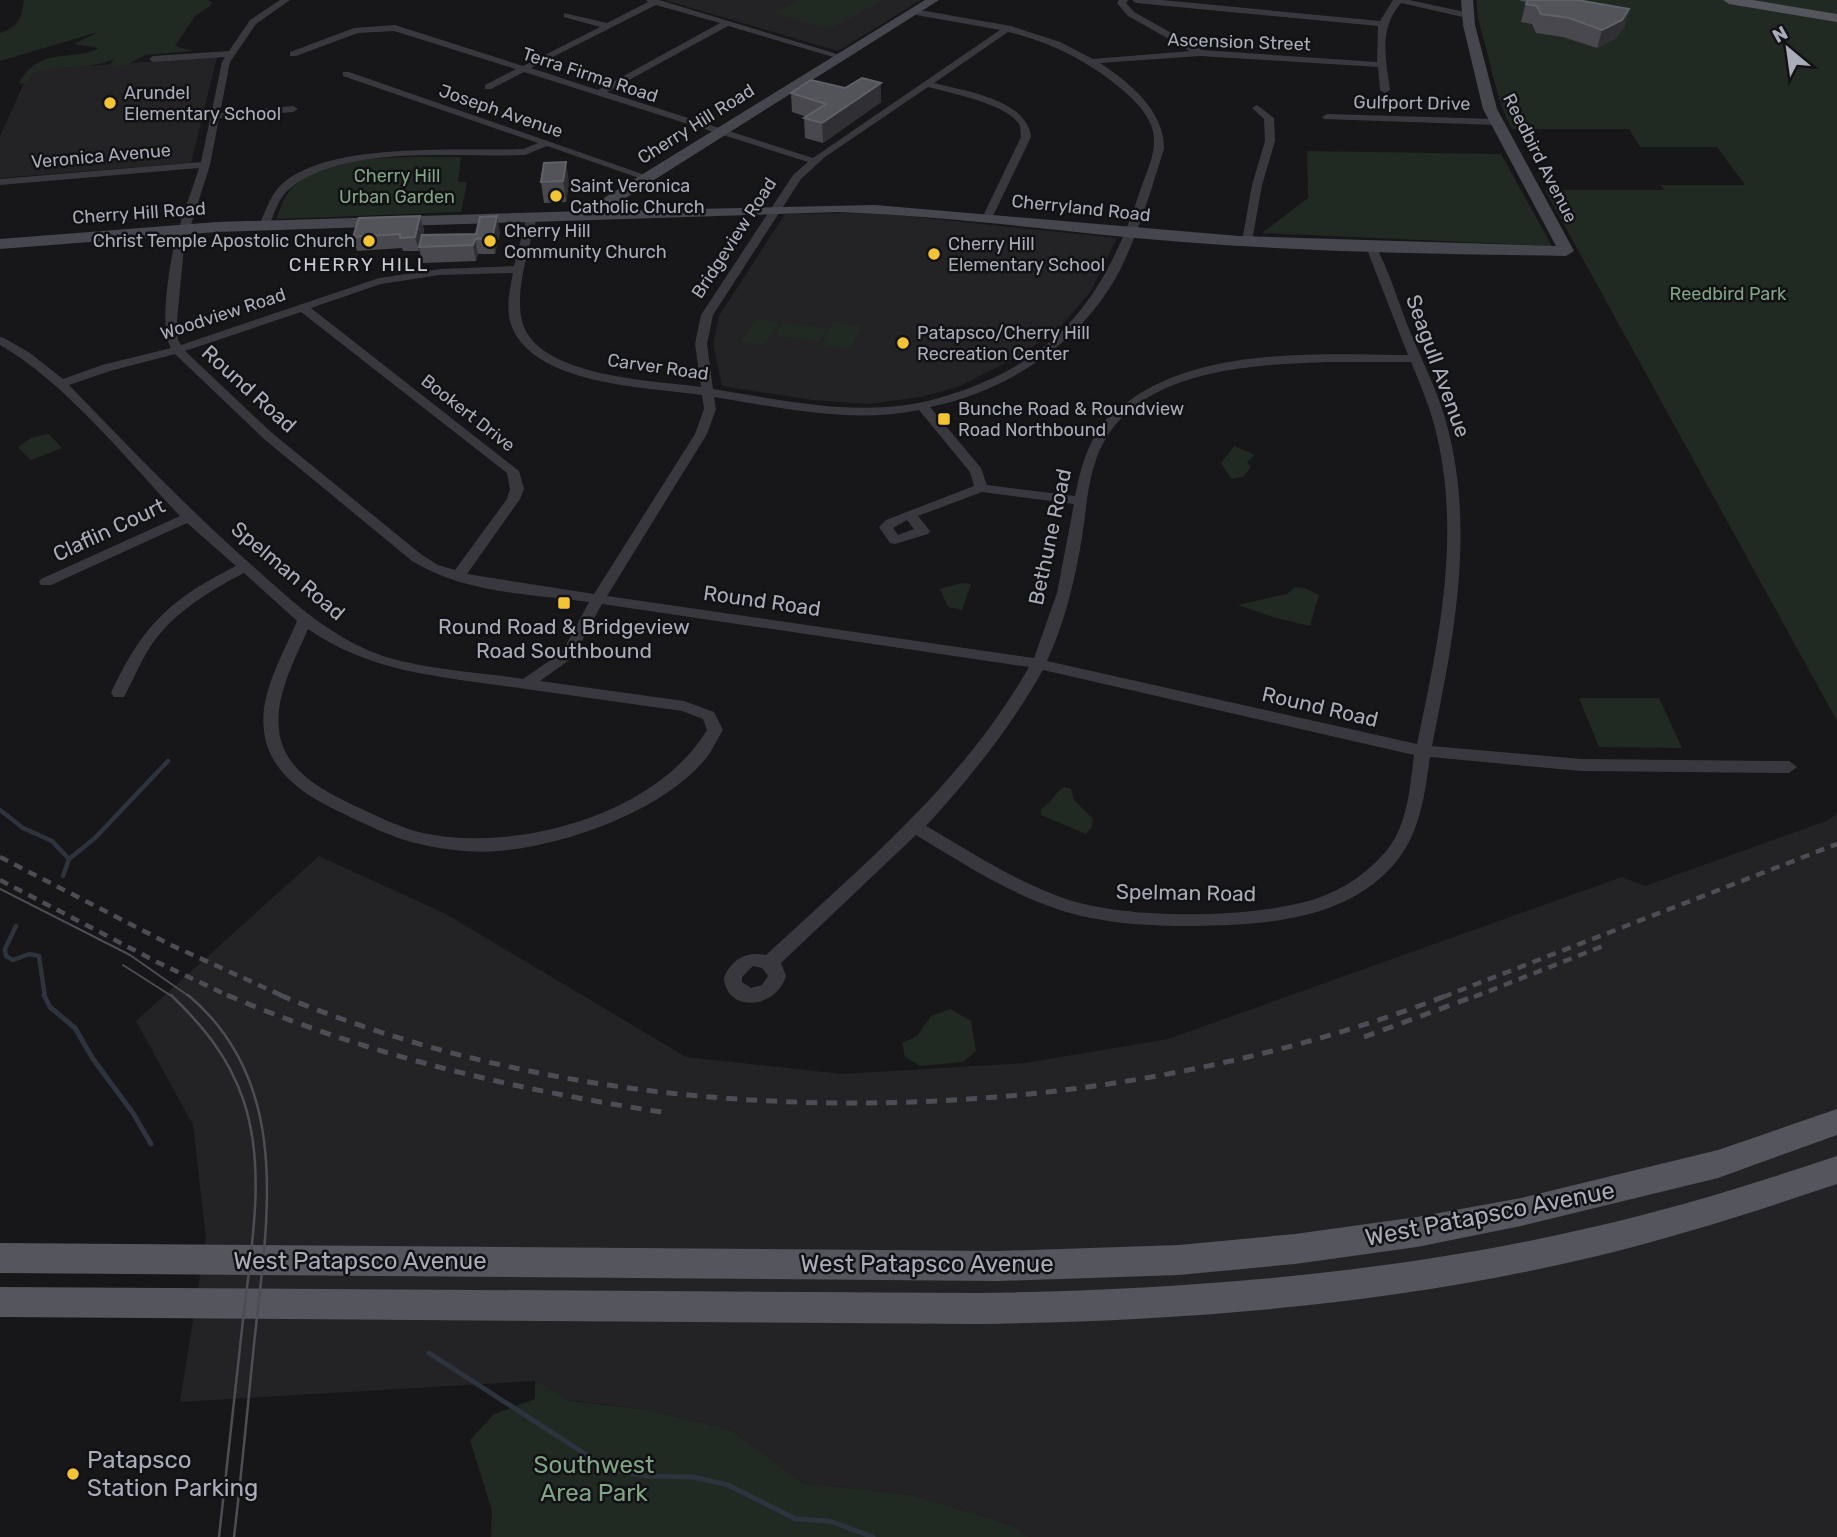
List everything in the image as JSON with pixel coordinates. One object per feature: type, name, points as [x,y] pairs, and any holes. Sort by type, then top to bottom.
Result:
[{"type":"main road","points":[[1729,0],[1837,18]]},
{"type":"main road","name":"West Patapsco Avenue","points":[[0,1258],[998,1266],[1179,1260],[1377,1238],[1521,1212],[1718,1164],[1837,1122]]},
{"type":"main road","name":"West Patapsco Avenue","points":[[0,1303],[998,1308],[1169,1302],[1308,1290],[1436,1273],[1528,1255],[1646,1229],[1744,1201],[1837,1170]]},
{"type":"main road","points":[[0,1268],[81,1268],[106,1260]]},
{"type":"street","name":"Cherry Hill Road","points":[[0,244],[186,228],[592,214],[646,177],[933,0]]},
{"type":"street","points":[[1124,0],[1121,3],[1131,14],[1200,52]]},
{"type":"street","points":[[1136,0],[1205,3],[1265,13],[1380,24]]},
{"type":"street","points":[[1230,0],[1265,13]]},
{"type":"street","points":[[1385,90],[1380,24],[1398,0],[1467,8]]},
{"type":"street","points":[[488,87],[653,1],[843,57]]},
{"type":"street","name":"Round Road","points":[[283,2],[253,22],[230,54],[205,165],[176,266],[170,331],[177,349],[268,436],[392,538],[433,568],[457,577],[597,600],[915,643],[1039,664],[1423,751],[1581,765],[1790,767]]},
{"type":"street","name":"Reedbird Avenue","points":[[1467,8],[1487,99],[1496,122],[1566,251]]},
{"type":"street","points":[[914,12],[1008,28],[1052,41],[1095,61]]},
{"type":"street","points":[[568,15],[607,26]]},
{"type":"street","points":[[597,94],[727,23]]},
{"type":"street","name":"Terra Firma Road","points":[[293,54],[356,30],[385,27],[401,30],[813,161]]},
{"type":"street","name":"Bridgeview Road","points":[[524,685],[550,668],[572,647],[597,600],[701,434],[710,409],[701,344],[707,315],[797,177],[813,161],[1008,28]]},
{"type":"street","name":"Ascension Street","points":[[1095,61],[1200,52],[1382,65]]},
{"type":"street","points":[[153,59],[230,54]]},
{"type":"street","name":"Carver Road","points":[[532,216],[514,299],[517,326],[537,350],[555,362],[591,375],[617,380],[846,411],[872,412],[922,405],[991,382],[1056,343],[1074,327],[1114,272],[1159,149],[1159,128],[1145,106],[1095,61]]},
{"type":"street","name":"Joseph Avenue","points":[[346,74],[646,177]]},
{"type":"street","points":[[928,84],[991,103],[1022,118],[1028,131],[987,218]]},
{"type":"street","points":[[1247,241],[1257,185],[1272,131],[1267,113],[1257,108]]},
{"type":"street","points":[[215,116],[293,109]]},
{"type":"street","name":"Gulfport Drive","points":[[1327,117],[1496,122]]},
{"type":"street","points":[[264,225],[280,192],[286,186],[325,166],[377,157],[525,152],[547,143]]},
{"type":"street","name":"Veronica Avenue","points":[[0,182],[205,165]]},
{"type":"street","name":"Cherryland Road","points":[[592,214],[777,208],[898,209],[1129,233],[1247,241],[1371,247],[1566,251]]},
{"type":"street","name":"Seagull Avenue","points":[[1371,247],[1442,429],[1454,528],[1451,608],[1423,751]]},
{"type":"street","name":"Woodview Road","points":[[61,384],[398,277],[440,272],[521,269]]},
{"type":"street","name":"Bookert Drive","points":[[302,307],[513,471],[517,489],[513,499],[457,577]]},
{"type":"street","name":"Spelman Road","points":[[0,340],[61,384],[189,517],[304,620],[328,636],[383,661],[424,670],[684,706],[709,716],[715,730],[698,755],[657,791],[633,805],[578,827],[534,840],[498,845],[430,841],[398,831],[325,798],[305,786],[288,769],[276,750],[271,733],[273,704],[304,620]]},
{"type":"street","points":[[0,353],[13,347]]},
{"type":"street","name":"Bethune Road","points":[[770,962],[957,782],[985,747],[1039,664],[1062,601],[1089,460],[1105,429],[1134,402],[1172,382],[1217,367],[1270,359],[1415,359]]},
{"type":"street","points":[[922,405],[976,471],[981,488]]},
{"type":"street","points":[[909,514],[981,488],[1081,501]]},
{"type":"street","name":"Claflin Court","points":[[47,582],[189,517]]},
{"type":"street","points":[[119,693],[141,648],[173,609],[193,594],[245,567]]},
{"type":"street","name":"Spelman Road","points":[[913,826],[1029,891],[1063,905],[1096,914],[1140,919],[1244,919],[1277,916],[1310,908],[1341,895],[1369,877],[1392,855],[1406,832],[1415,807],[1423,751]]},
{"type":"shaded area","points":[[664,0],[921,0],[838,51]]},
{"type":"shaded area","name":"Arundel Elementary School","points":[[217,57],[191,163],[0,178],[0,136],[30,70]]},
{"type":"shaded area","points":[[860,213],[1117,238],[1091,291],[1063,324],[1023,354],[958,387],[920,397],[869,404],[812,400],[722,386],[713,344],[719,316],[785,214]]},
{"type":"shaded area","points":[[1837,814],[1837,1537],[1030,1537],[1011,1525],[912,1495],[803,1483],[731,1430],[650,1410],[541,1397],[535,1381],[180,1402],[206,1238],[193,1125],[136,1021],[319,856],[446,914],[686,1057],[842,1074],[1025,1063],[1168,1039],[1622,877],[1645,886],[1826,821]]},
{"type":"green space","points":[[24,0],[212,2],[195,16],[175,46],[193,51],[146,55],[126,65],[109,66],[114,59],[95,65],[40,71],[32,75],[28,82],[21,84],[19,82],[37,63],[99,48],[74,44],[98,32],[0,61],[0,33],[18,21]]},
{"type":"green space","points":[[799,0],[883,0],[830,29],[774,13]]},
{"type":"green space","name":"Reedbird Park","points":[[1477,0],[1837,0],[1837,721],[1545,190],[1665,190],[1660,185],[1745,185],[1717,147],[1640,147],[1629,129],[1512,129],[1496,87],[1479,22]]},
{"type":"green space","points":[[1307,151],[1501,154],[1552,246],[1262,233],[1308,198]]},
{"type":"green space","name":"Cherry Hill Urban Garden","points":[[461,157],[458,182],[467,182],[461,212],[276,219],[291,189],[326,168],[372,159]]},
{"type":"green space","points":[[757,319],[780,323],[763,346],[740,342]]},
{"type":"green space","points":[[782,322],[827,329],[819,342],[775,335]]},
{"type":"green space","points":[[833,322],[862,326],[851,349],[821,346]]},
{"type":"green space","points":[[49,434],[62,448],[31,460],[18,447],[31,438]]},
{"type":"green space","points":[[1234,446],[1255,455],[1247,462],[1251,467],[1243,477],[1231,479],[1221,463]]},
{"type":"green space","points":[[962,583],[971,584],[962,610],[948,607],[940,589]]},
{"type":"green space","points":[[1295,587],[1305,588],[1319,595],[1310,626],[1238,605],[1287,594]]},
{"type":"green space","points":[[1579,698],[1659,698],[1682,748],[1599,747]]},
{"type":"green space","points":[[1064,787],[1071,789],[1074,800],[1093,819],[1092,827],[1086,834],[1041,815],[1041,809]]},
{"type":"green space","points":[[950,1009],[971,1021],[976,1051],[963,1062],[920,1066],[905,1057],[902,1043],[917,1036],[931,1016]]},
{"type":"green space","name":"Southwest Area Park","points":[[535,1381],[570,1401],[650,1410],[731,1430],[803,1483],[912,1495],[1011,1525],[1030,1537],[491,1537],[492,1511],[470,1440],[494,1414],[535,1399]]},
{"type":"building","points":[[1528,0],[1577,0],[1629,9],[1622,20],[1602,30],[1569,18],[1541,14],[1537,6],[1526,4]]},
{"type":"building","points":[[862,78],[881,83],[822,123],[804,118],[826,104],[791,93],[811,80],[845,88]]},
{"type":"building","points":[[566,162],[563,181],[541,182],[544,163]]},
{"type":"building","points":[[420,216],[415,237],[400,238],[400,234],[353,237],[359,218]]},
{"type":"building","points":[[497,216],[492,238],[475,239],[473,245],[419,247],[422,235],[476,234],[480,217]]},
{"type":"waterway","points":[[69,859],[95,838],[168,761]]},
{"type":"waterway","points":[[0,810],[23,828],[52,841],[69,859]]},
{"type":"waterway","points":[[63,876],[69,859]]},
{"type":"waterway","points":[[16,926],[5,949],[6,956],[13,960],[29,954],[39,956],[45,997]]},
{"type":"waterway","points":[[45,997],[50,1007],[75,1028],[151,1144]]},
{"type":"waterway","points":[[429,1353],[610,1470],[646,1476],[693,1477],[728,1485],[796,1519],[830,1521],[873,1537]]},
{"type":"tram line","points":[[0,889],[130,955],[190,997]]},
{"type":"tram line","points":[[123,965],[173,997]]},
{"type":"tram line","points":[[173,997],[204,1030],[230,1069],[243,1099],[254,1153],[256,1181],[253,1237],[219,1537]]},
{"type":"tram line","points":[[190,997],[221,1030],[244,1068],[258,1109],[265,1153],[265,1244],[234,1537]]},
{"type":"railway","points":[[1443,997],[1837,844]]},
{"type":"railway","points":[[0,857],[171,945],[283,996]]},
{"type":"railway","points":[[0,880],[159,963],[231,997]]},
{"type":"railway","points":[[1474,997],[1603,946]]},
{"type":"railway","points":[[227,995],[334,1036],[444,1068],[499,1082],[668,1113]]},
{"type":"railway","points":[[283,996],[418,1043],[562,1077],[712,1097],[863,1103],[1015,1095],[1165,1075],[1310,1041],[1448,995]]},
{"type":"railway","points":[[1364,1037],[1478,995]]},
{"type":"place","name":"Arundel Elementary School","points":[[110,103]]},
{"type":"place","name":"Saint Veronica Catholic Church","points":[[556,196]]},
{"type":"place","name":"Christ Temple Apostolic Church","points":[[369,241]]},
{"type":"place","name":"Cherry Hill Community Church","points":[[490,241]]},
{"type":"place","name":"Cherry Hill Elementary School","points":[[934,254]]},
{"type":"place","name":"Patapsco/Cherry Hill Recreation Center","points":[[903,343]]},
{"type":"place","name":"Bunche Road & Roundview Road Northbound","points":[[944,419]]},
{"type":"place","name":"Round Road & Bridgeview Road Southbound","points":[[564,603]]},
{"type":"place","name":"Patapsco Station Parking","points":[[73,1474]]},
{"type":"district","name":"CHERRY HILL","points":[[359,264]]}]
